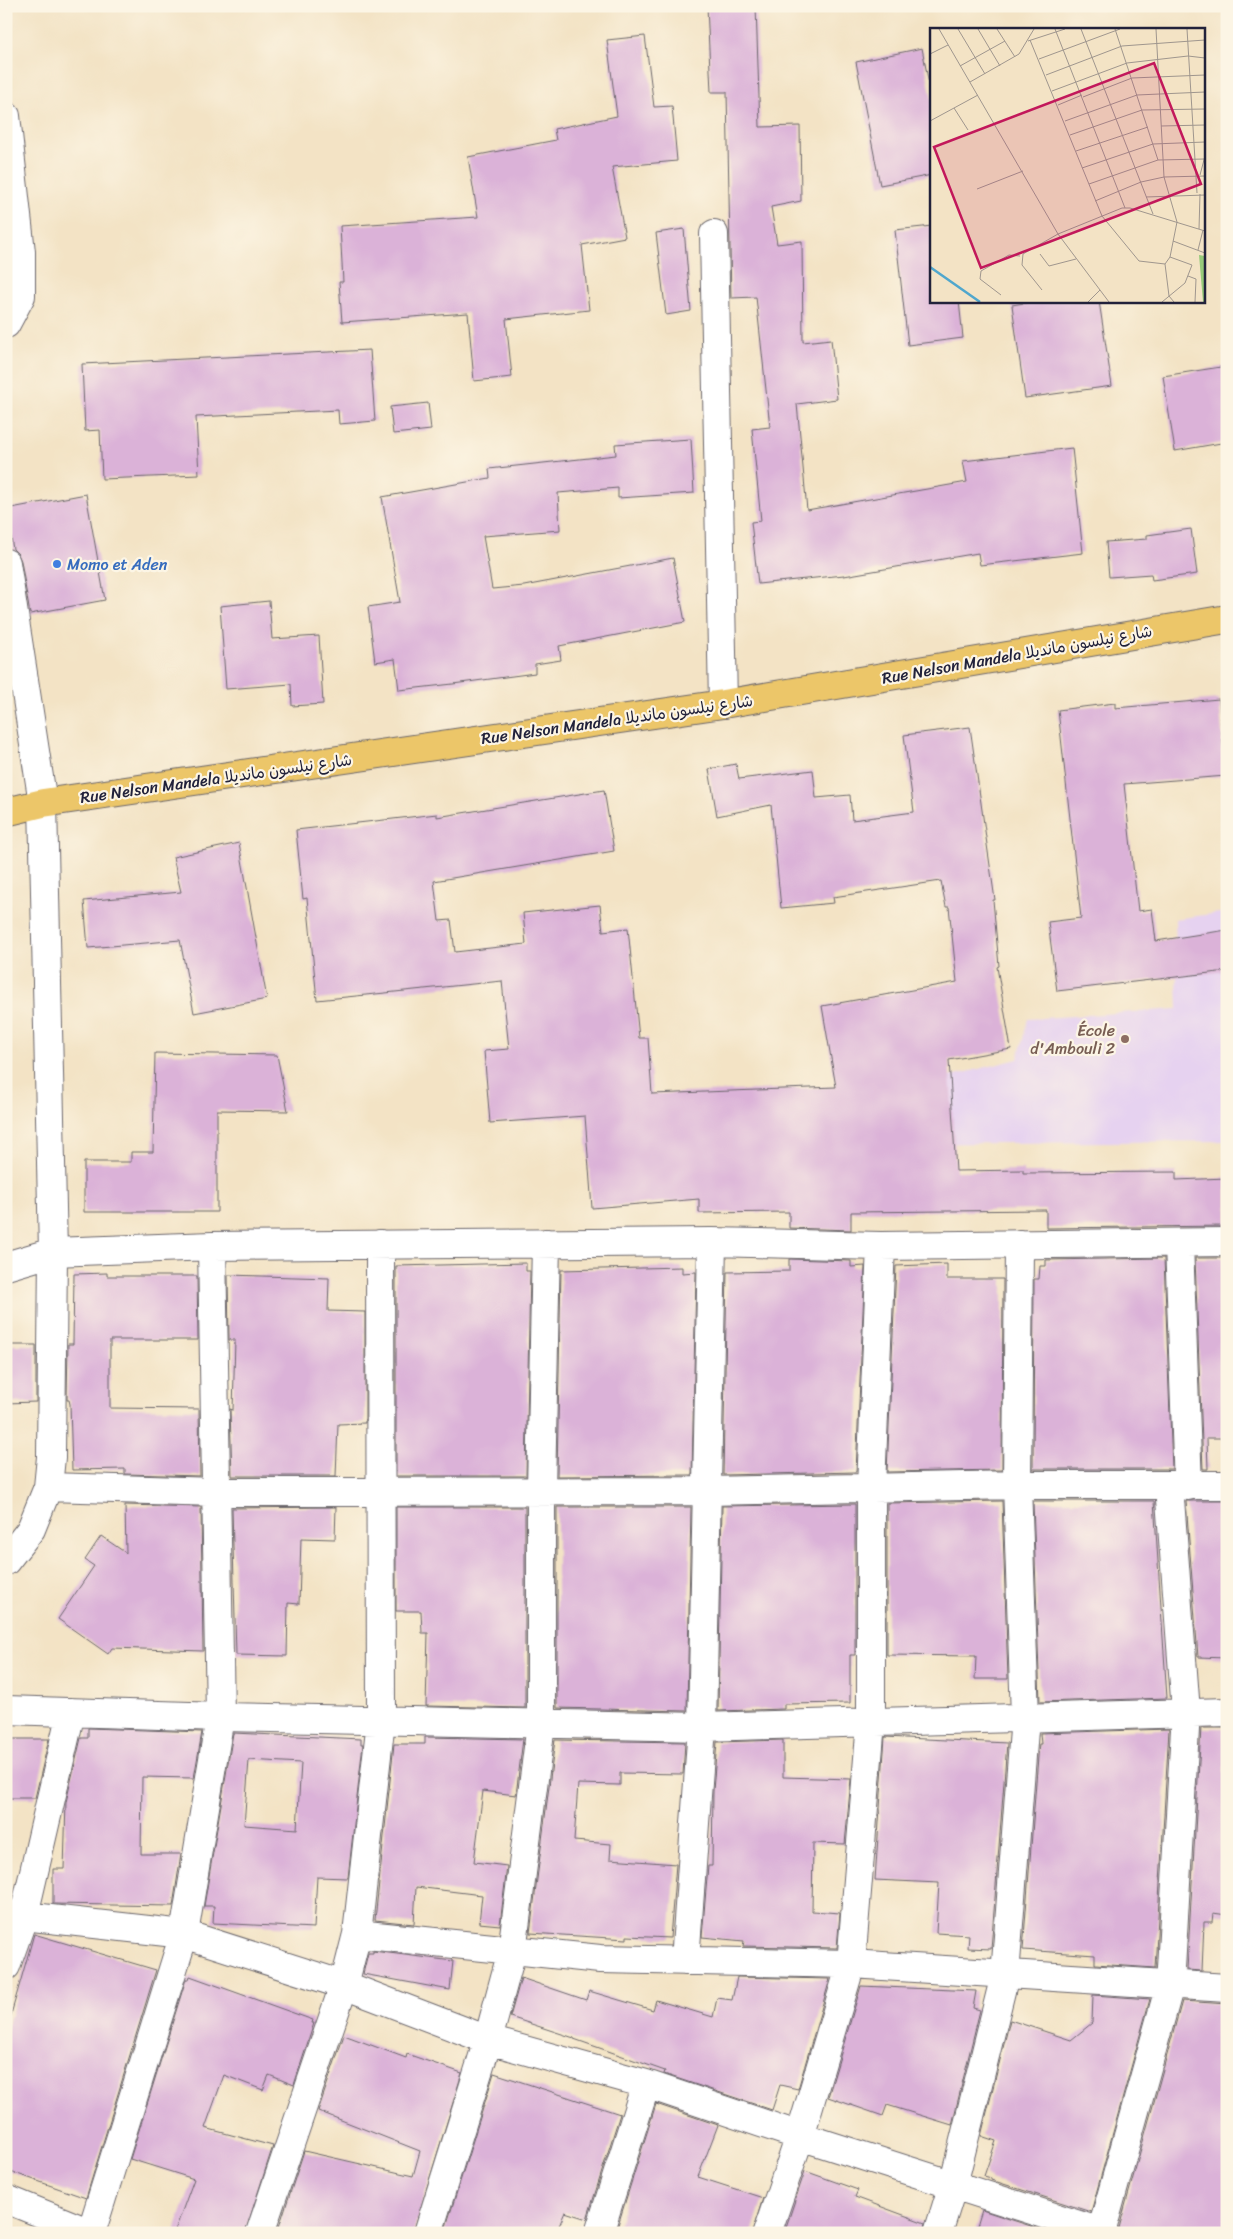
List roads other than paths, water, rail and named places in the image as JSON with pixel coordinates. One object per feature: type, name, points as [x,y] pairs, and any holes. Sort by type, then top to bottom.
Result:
[{"type":"main road","name":"Rue Nelson Mandela شارع نيلسون مانديلا","points":[[6,812],[43,803],[723,704],[1227,619]]},
{"type":"street","points":[[6,116],[21,252],[20,296],[6,324]]},
{"type":"street","points":[[714,234],[723,704]]},
{"type":"street","points":[[6,563],[43,803],[53,1252],[51,1457],[48,1487],[31,1529],[6,1561]]},
{"type":"street","points":[[6,1266],[53,1252],[212,1246],[712,1242],[881,1246],[1227,1242]]},
{"type":"street","points":[[685,1961],[702,1727],[712,1242]]},
{"type":"street","points":[[428,2233],[488,2040],[512,1951],[540,1724],[541,1490],[546,1243]]},
{"type":"street","points":[[260,2233],[344,1985],[357,1934],[381,1720],[380,1244]]},
{"type":"street","points":[[938,2233],[953,2185],[1005,1974],[1025,1717],[1018,1484],[1019,1244]]},
{"type":"street","points":[[15,1914],[184,1934],[344,1985],[488,2040],[646,2084],[800,2136],[1102,2232],[1170,1985],[1186,1712],[1178,1486],[1179,1244]]},
{"type":"street","points":[[6,2199],[90,2233],[184,1934],[220,1717],[212,1246]]},
{"type":"street","points":[[767,2233],[800,2136],[851,1964],[871,1722],[871,1487],[881,1246]]},
{"type":"street","points":[[48,1487],[216,1492],[382,1490],[706,1491],[1018,1484],[1227,1485]]},
{"type":"street","points":[[6,1710],[220,1717],[702,1727],[1227,1712]]},
{"type":"street","points":[[6,1966],[15,1914],[71,1712]]},
{"type":"street","points":[[357,1934],[600,1959],[851,1964],[1227,1988]]},
{"type":"street","points":[[599,2233],[646,2084]]},
{"type":"place","name":"Momo et Aden","points":[[57,564]]},
{"type":"place","name":"École d'Ambouli 2","points":[[1125,1039]]}]
